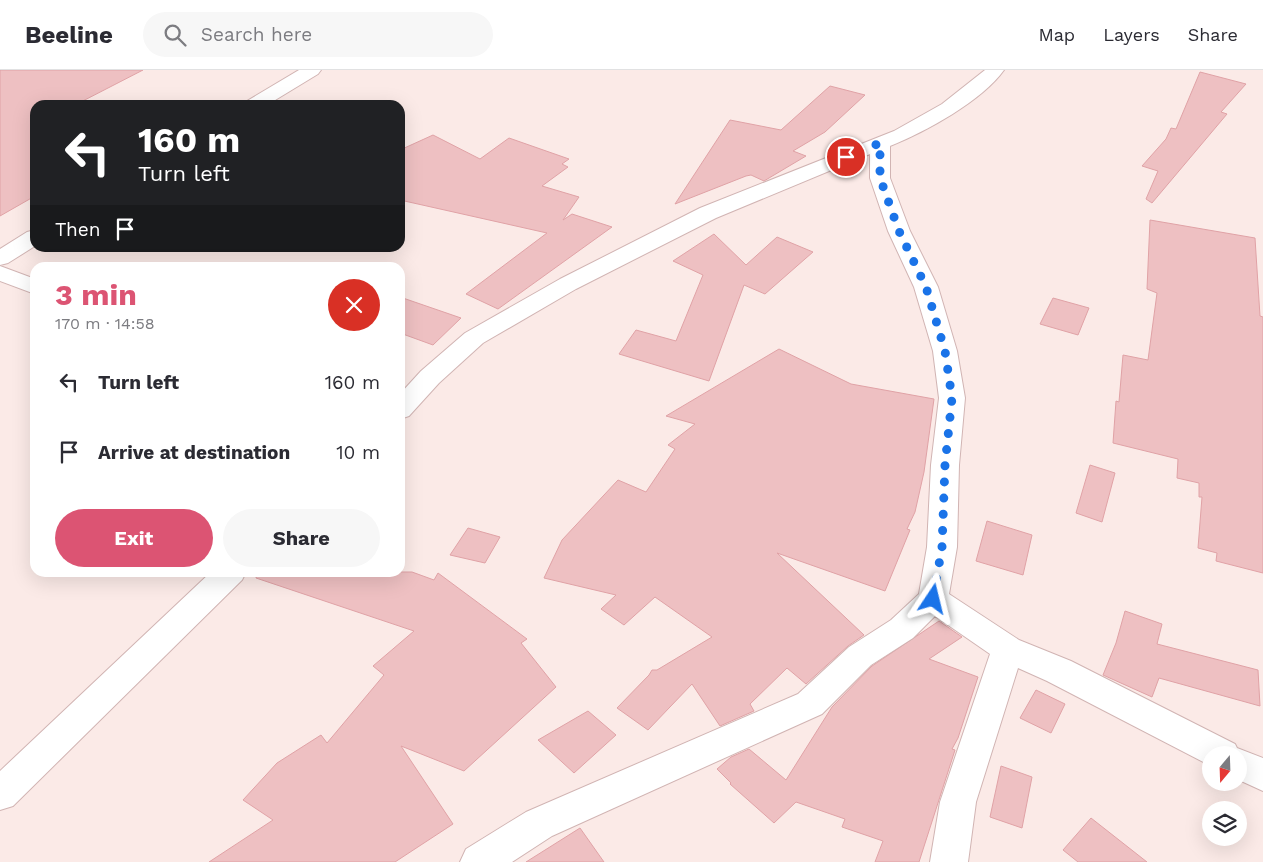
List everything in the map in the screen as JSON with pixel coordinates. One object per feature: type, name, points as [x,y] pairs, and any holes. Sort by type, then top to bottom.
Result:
[{"type":"street","points":[[262,100],[312,70]]},
{"type":"street","points":[[405,404],[430,377],[474,338],[568,284],[708,213],[880,143],[902,136],[949,108],[981,84],[995,70]]},
{"type":"street","points":[[479,862],[539,824],[810,704],[860,656],[902,629],[933,599],[942,547],[945,465],[952,398],[945,351],[926,287],[899,231],[880,178],[880,143]]},
{"type":"street","points":[[0,258],[30,240]]},
{"type":"street","points":[[0,273],[30,285]]},
{"type":"street","points":[[0,794],[226,577]]},
{"type":"street","points":[[933,599],[1008,649],[1059,671],[1205,746]]},
{"type":"street","points":[[949,862],[958,802],[1008,649]]},
{"type":"street","points":[[1248,768],[1263,775]]},
{"type":"building","points":[[0,70],[143,70],[85,100],[30,100],[30,199],[0,216]]},
{"type":"building","points":[[1200,72],[1246,84],[1221,112],[1227,114],[1152,203],[1146,199],[1158,171],[1142,166],[1166,139],[1171,128],[1176,129]]},
{"type":"building","points":[[830,86],[865,95],[825,132],[793,151],[806,156],[764,181],[751,175],[746,176],[675,204],[730,120],[781,130]]},
{"type":"building","points":[[433,135],[480,159],[509,138],[569,159],[562,164],[568,167],[542,186],[579,197],[563,220],[572,214],[612,227],[498,309],[466,294],[547,233],[405,201],[405,148]]},
{"type":"building","points":[[1150,220],[1255,238],[1260,316],[1263,317],[1263,573],[1216,561],[1217,553],[1198,548],[1202,497],[1199,497],[1199,483],[1177,478],[1178,459],[1113,443],[1116,401],[1119,402],[1123,355],[1148,360],[1157,293],[1147,289]]},
{"type":"building","points":[[714,234],[746,265],[777,237],[813,252],[765,294],[744,285],[709,381],[619,354],[636,330],[676,341],[703,275],[673,261]]},
{"type":"building","points":[[1053,298],[1089,308],[1078,335],[1040,324]]},
{"type":"building","points":[[405,299],[461,318],[433,345],[405,335]]},
{"type":"building","points":[[779,349],[851,384],[934,399],[924,472],[915,512],[907,529],[910,530],[885,591],[777,553],[864,635],[848,646],[806,684],[787,668],[750,704],[754,711],[720,726],[692,684],[648,730],[617,708],[652,670],[657,670],[712,637],[655,597],[624,625],[601,609],[616,595],[544,578],[562,540],[618,480],[646,492],[675,449],[668,445],[695,424],[666,416]]},
{"type":"building","points":[[1090,465],[1115,473],[1102,522],[1076,513]]},
{"type":"building","points":[[987,521],[1032,535],[1023,575],[976,561]]},
{"type":"building","points":[[468,528],[500,537],[485,563],[450,555]]},
{"type":"building","points":[[405,572],[412,572],[434,580],[438,573],[527,639],[521,643],[556,687],[464,771],[401,746],[453,824],[395,862],[209,862],[273,820],[243,800],[277,763],[321,735],[327,743],[384,675],[373,666],[414,631],[256,578],[405,577]]},
{"type":"building","points":[[1125,611],[1162,624],[1157,644],[1258,670],[1260,706],[1159,678],[1152,697],[1103,675],[1116,643]]},
{"type":"building","points":[[939,621],[962,637],[929,659],[978,677],[958,738],[952,749],[955,750],[919,862],[875,862],[883,841],[842,827],[845,819],[796,802],[774,823],[730,784],[717,769],[731,757],[749,749],[786,780],[832,707],[872,666]]},
{"type":"building","points":[[1036,690],[1065,704],[1051,733],[1020,718]]},
{"type":"building","points":[[588,711],[616,735],[574,773],[538,740]]},
{"type":"building","points":[[1001,766],[1032,777],[1022,828],[990,817]]},
{"type":"building","points":[[1091,818],[1147,862],[1078,862],[1063,850]]},
{"type":"building","points":[[580,828],[604,862],[526,862]]},
{"type":"route","points":[[846,157],[880,143],[880,178],[899,231],[926,287],[945,351],[952,398],[945,465],[942,547],[933,599]]}]
